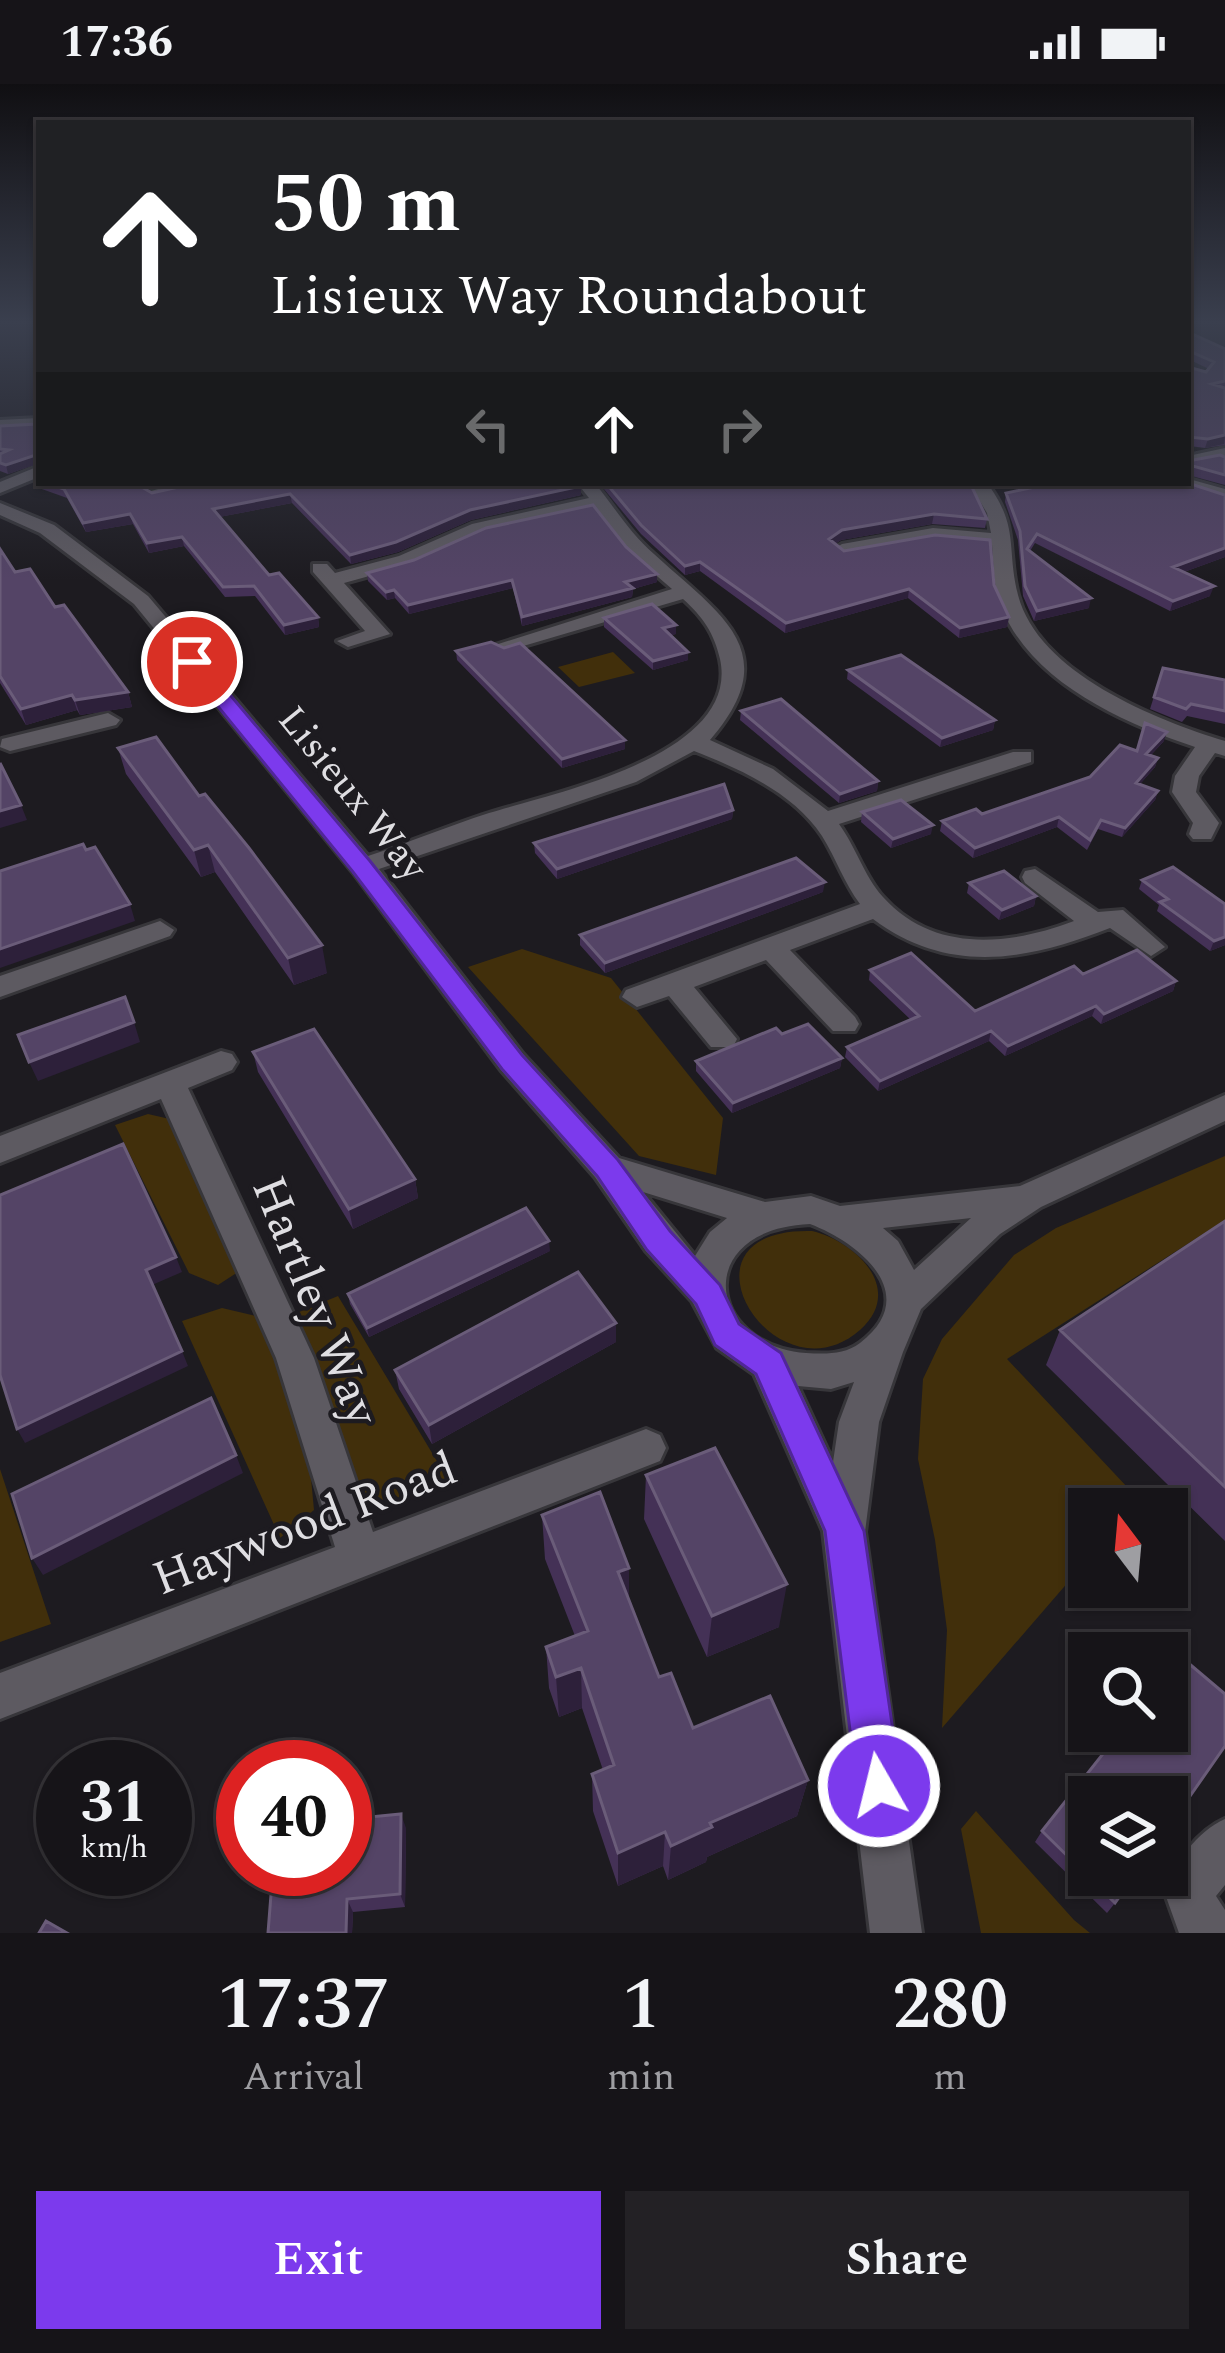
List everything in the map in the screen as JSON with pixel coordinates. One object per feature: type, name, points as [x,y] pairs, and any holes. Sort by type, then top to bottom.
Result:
[{"type":"street","points":[[20,423],[30,407]]},
{"type":"street","points":[[0,425],[36,423]]},
{"type":"street","points":[[1191,459],[1225,453]]},
{"type":"street","points":[[0,488],[36,472]]},
{"type":"street","points":[[1191,485],[1225,495]]},
{"type":"street","points":[[154,494],[193,486]]},
{"type":"street","points":[[1015,492],[983,489],[1005,540],[1010,605],[1021,626],[1052,661],[1109,700],[1217,747],[1186,776],[1184,792],[1211,827]]},
{"type":"street","points":[[348,641],[384,640],[326,574],[406,560],[479,528],[593,492],[637,549],[687,591],[724,634],[735,673],[731,694],[718,716],[693,742],[647,771],[362,866]]},
{"type":"street","name":"Lisieux Way","points":[[0,508],[47,529],[141,600],[362,866],[512,1062],[608,1168],[658,1240],[708,1294]]},
{"type":"street","points":[[842,550],[933,534],[1005,540]]},
{"type":"street","points":[[503,646],[687,591]]},
{"type":"street","points":[[587,622],[607,640]]},
{"type":"street","points":[[3,740],[108,720]]},
{"type":"street","points":[[693,742],[766,774],[824,821],[854,880],[876,908],[949,948],[988,953],[1025,948],[1113,916],[1151,947]]},
{"type":"street","points":[[824,821],[1022,758]]},
{"type":"street","points":[[938,784],[962,804]]},
{"type":"street","points":[[1036,877],[1095,923]]},
{"type":"street","points":[[638,997],[876,908]]},
{"type":"street","points":[[0,987],[160,930]]},
{"type":"street","points":[[772,948],[844,1024]]},
{"type":"street","points":[[676,985],[722,1039]]},
{"type":"street","points":[[0,1150],[221,1062]]},
{"type":"street","name":"Hartley Way","points":[[171,1084],[295,1358],[359,1558]]},
{"type":"street","points":[[906,1300],[988,1224],[1029,1197],[1225,1107]]},
{"type":"street","points":[[608,1168],[762,1215]]},
{"type":"street","points":[[885,1349],[852,1368],[811,1374],[769,1364],[727,1334],[708,1294],[707,1277],[719,1246],[730,1233],[762,1215],[794,1209],[844,1219],[1029,1197]]},
{"type":"street","points":[[844,1219],[889,1252],[906,1300],[901,1326],[885,1349],[859,1422],[844,1531],[896,1933]]},
{"type":"street","points":[[769,1364],[844,1531]]},
{"type":"street","name":"Haywood Road","points":[[0,1696],[646,1448]]},
{"type":"street","points":[[1211,1933],[1200,1921],[1189,1892],[1225,1844]]},
{"type":"shaded area","points":[[613,652],[635,673],[579,687],[558,667]]},
{"type":"shaded area","points":[[522,949],[611,978],[723,1118],[716,1175],[639,1156],[468,967]]},
{"type":"shaded area","points":[[148,1114],[174,1120],[238,1272],[218,1285],[189,1273],[115,1125]]},
{"type":"shaded area","points":[[1225,1156],[1225,1220],[1007,1359],[1128,1488],[1068,1488],[1068,1582],[942,1728],[947,1630],[918,1459],[923,1379],[942,1339],[1014,1255],[1056,1228]]},
{"type":"shaded area","points":[[812,1231],[858,1256],[876,1283],[873,1314],[860,1330],[827,1347],[795,1346],[768,1331],[748,1307],[739,1280],[745,1255],[768,1237]]},
{"type":"shaded area","points":[[338,1296],[450,1483],[409,1498],[370,1501],[344,1456],[287,1317]]},
{"type":"shaded area","points":[[222,1308],[256,1316],[307,1436],[314,1510],[280,1538],[182,1321]]},
{"type":"shaded area","points":[[0,1469],[51,1624],[0,1642]]},
{"type":"shaded area","points":[[976,1811],[1090,1933],[981,1933],[961,1829]]},
{"type":"building","points":[[1191,407],[1225,407],[1225,435],[1191,437]]},
{"type":"building","points":[[36,424],[36,455],[0,463],[0,454],[9,450],[0,449],[0,426]]},
{"type":"building","points":[[1225,457],[1225,475],[1191,466],[1191,460]]},
{"type":"building","points":[[1191,484],[1225,495],[1225,548],[1173,567],[1214,586],[1173,601],[1037,534],[1027,549],[1091,598],[1037,611],[1025,586],[1020,531],[1006,493],[1040,486]]},
{"type":"building","points":[[56,486],[140,486],[152,493],[184,486],[581,486],[470,510],[396,542],[350,555],[290,494],[213,509],[269,575],[279,573],[318,617],[284,625],[254,586],[223,587],[182,537],[147,543],[130,514],[83,523],[64,489]]},
{"type":"building","points":[[608,486],[971,486],[987,519],[934,514],[842,530],[829,539],[844,551],[935,535],[990,540],[994,585],[1009,617],[960,628],[909,589],[786,623],[700,562],[685,566]]},
{"type":"building","points":[[593,505],[626,547],[657,574],[625,582],[633,588],[522,617],[512,580],[408,605],[367,573],[414,560],[486,528]]},
{"type":"building","points":[[0,549],[15,572],[30,569],[55,607],[64,605],[128,692],[75,700],[72,695],[21,709],[0,676]]},
{"type":"building","points":[[652,604],[676,625],[663,628],[688,652],[653,661],[604,618]]},
{"type":"building","points":[[491,642],[504,648],[520,643],[625,740],[562,759],[456,651]]},
{"type":"building","points":[[901,655],[995,720],[942,738],[848,670]]},
{"type":"building","points":[[1163,668],[1225,680],[1225,711],[1191,704],[1186,709],[1154,697]]},
{"type":"building","points":[[781,699],[878,781],[840,794],[741,711]]},
{"type":"building","points":[[1145,723],[1167,732],[1146,754],[1158,758],[1136,783],[1158,791],[1125,828],[1101,820],[1090,840],[1059,817],[975,848],[942,821],[976,809],[982,814],[1090,777],[1120,745],[1137,751]]},
{"type":"building","points":[[156,737],[322,945],[288,958],[208,845],[194,850],[118,748]]},
{"type":"building","points":[[0,763],[21,805],[0,811]]},
{"type":"building","points":[[724,784],[733,810],[557,869],[534,843]]},
{"type":"building","points":[[901,800],[933,825],[893,839],[862,812]]},
{"type":"building","points":[[83,844],[86,850],[95,847],[130,904],[0,949],[0,871]]},
{"type":"building","points":[[796,858],[825,882],[605,963],[580,935]]},
{"type":"building","points":[[1173,867],[1225,904],[1225,937],[1214,941],[1160,902],[1168,899],[1142,880]]},
{"type":"building","points":[[1004,871],[1036,896],[1002,910],[969,883]]},
{"type":"building","points":[[1137,950],[1176,981],[1104,1014],[1096,1006],[1008,1046],[991,1031],[880,1081],[847,1047],[919,1016],[870,970],[911,953],[975,1011],[1074,966],[1083,974]]},
{"type":"building","points":[[125,997],[134,1022],[29,1062],[18,1035]]},
{"type":"building","points":[[808,1024],[842,1058],[733,1103],[696,1061],[776,1028],[782,1034]]},
{"type":"building","points":[[314,1029],[415,1179],[349,1209],[253,1052]]},
{"type":"building","points":[[123,1144],[176,1257],[146,1270],[182,1351],[17,1429],[0,1375],[0,1195]]},
{"type":"building","points":[[526,1208],[549,1241],[367,1328],[348,1294]]},
{"type":"building","points":[[1225,1221],[1225,1487],[1060,1330]]},
{"type":"building","points":[[578,1272],[616,1323],[429,1425],[395,1370]]},
{"type":"building","points":[[211,1398],[236,1455],[32,1558],[12,1494]]},
{"type":"building","points":[[715,1448],[787,1584],[712,1616],[646,1475]]},
{"type":"building","points":[[600,1492],[629,1568],[618,1572],[659,1677],[671,1673],[693,1728],[770,1696],[808,1780],[710,1823],[712,1827],[671,1846],[665,1832],[618,1853],[592,1774],[614,1765],[581,1668],[556,1677],[546,1647],[588,1631],[542,1515]]},
{"type":"building","points":[[1188,1663],[1225,1694],[1225,1746],[1188,1799],[1188,1776],[1085,1776],[1104,1752],[1188,1752]]},
{"type":"building","points":[[1068,1798],[1068,1857],[1042,1831]]},
{"type":"building","points":[[401,1814],[400,1894],[347,1899],[346,1933],[268,1933],[271,1896],[372,1896],[372,1817]]},
{"type":"building","points":[[46,1921],[67,1933],[39,1933]]},
{"type":"route","points":[[192,662],[362,866],[512,1062],[608,1168],[658,1240],[708,1294],[727,1334],[746,1352],[769,1364],[844,1531],[879,1786]]}]
